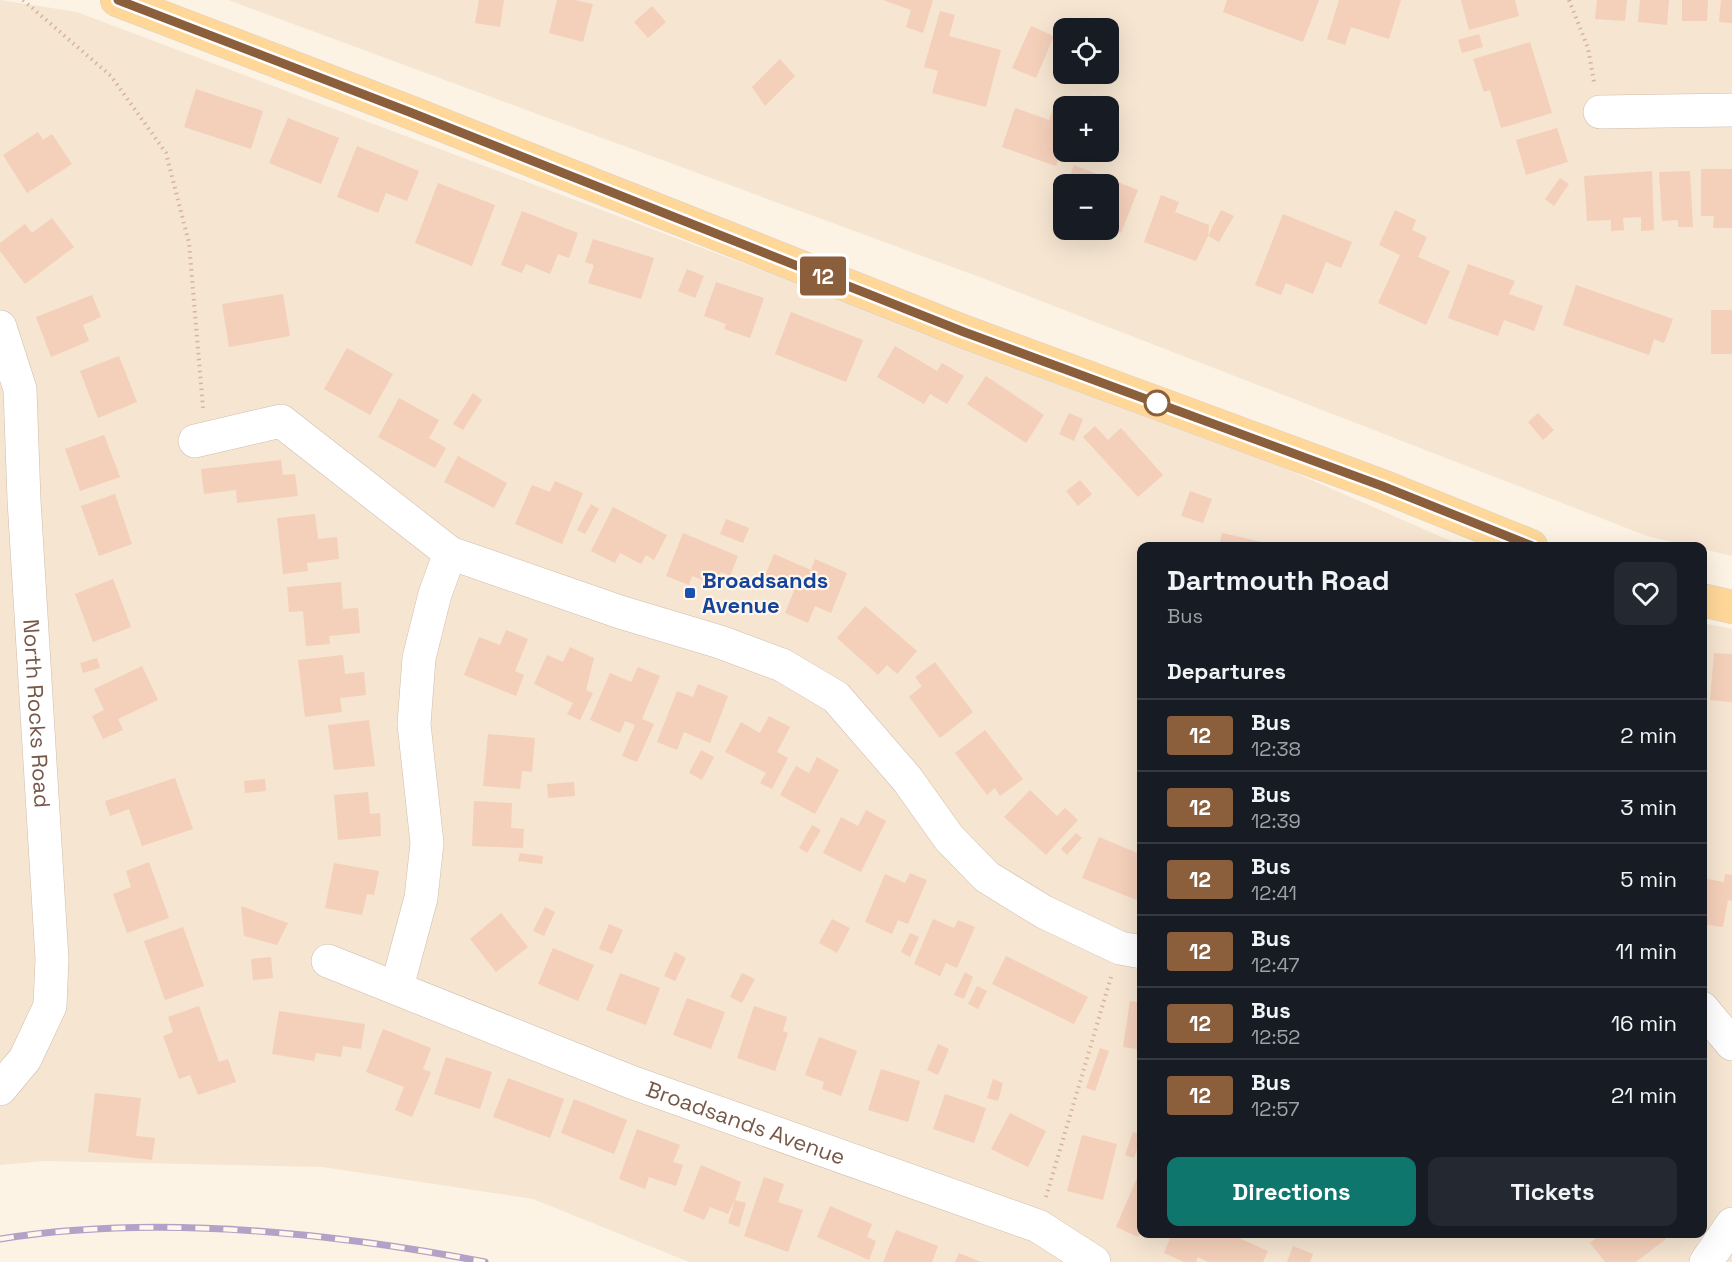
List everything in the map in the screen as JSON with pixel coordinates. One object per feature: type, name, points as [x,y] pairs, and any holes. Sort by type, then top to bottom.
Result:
[{"type":"main road","points":[[117,0],[454,129],[964,332],[1382,486],[1522,542]]},
{"type":"main road","points":[[1707,601],[1732,607]]},
{"type":"street","points":[[1600,112],[1732,110]]},
{"type":"street","name":"North Rocks Road","points":[[0,327],[20,389],[25,512],[52,959],[51,1006],[25,1059],[0,1089]]},
{"type":"street","points":[[201,439],[281,421],[450,553],[620,612],[720,642],[782,665],[836,697],[907,779],[949,838],[987,877],[1044,912],[1131,950]]},
{"type":"street","points":[[397,987],[422,898],[427,843],[414,724],[419,658],[435,594],[450,553]]},
{"type":"street","name":"Broadsands Avenue","points":[[328,961],[631,1082],[1038,1226],[1094,1262]]},
{"type":"street","points":[[1707,1014],[1732,1044]]},
{"type":"street","points":[[1706,1262],[1732,1224]]},
{"type":"path","points":[[23,0],[111,76],[166,153],[189,243],[201,439]]},
{"type":"path","points":[[1569,0],[1588,48],[1600,112]]},
{"type":"path","points":[[1038,1226],[1131,950]]},
{"type":"shaded area","points":[[0,0],[77,12],[933,335],[1209,435],[1453,542],[1137,542],[1137,1238],[1707,1238],[1707,624],[1732,629],[1732,1262],[689,1262],[533,1199],[322,1167],[44,1161],[0,1165]]},
{"type":"shaded area","points":[[228,0],[1732,0],[1732,556],[1707,550],[1707,542],[1672,542],[1647,536],[982,278]]},
{"type":"building","points":[[479,0],[504,0],[500,27],[475,23]]},
{"type":"building","points":[[557,0],[575,0],[593,4],[583,42],[549,33]]},
{"type":"building","points":[[883,0],[933,0],[923,33],[906,27],[911,10]]},
{"type":"building","points":[[1227,0],[1319,0],[1303,42],[1223,12]]},
{"type":"building","points":[[1339,0],[1401,0],[1389,39],[1351,27],[1345,45],[1327,39]]},
{"type":"building","points":[[1461,0],[1515,0],[1519,16],[1469,30]]},
{"type":"building","points":[[1597,0],[1627,0],[1625,21],[1595,19]]},
{"type":"building","points":[[1640,0],[1669,0],[1667,25],[1638,22]]},
{"type":"building","points":[[1682,0],[1708,0],[1707,21],[1682,21]]},
{"type":"building","points":[[1721,0],[1732,0],[1732,23],[1719,22]]},
{"type":"building","points":[[652,6],[666,22],[648,38],[634,22]]},
{"type":"building","points":[[940,11],[955,15],[949,36],[1001,50],[986,107],[932,93],[938,71],[924,67]]},
{"type":"building","points":[[1031,26],[1053,36],[1036,78],[1012,68]]},
{"type":"building","points":[[1479,34],[1483,47],[1462,53],[1458,40]]},
{"type":"building","points":[[1530,42],[1552,113],[1501,128],[1490,90],[1484,92],[1473,59]]},
{"type":"building","points":[[780,59],[795,76],[765,106],[752,87]]},
{"type":"building","points":[[196,89],[263,111],[251,149],[184,127]]},
{"type":"building","points":[[1015,108],[1049,120],[1053,109],[1053,162],[1058,162],[1056,166],[1002,147]]},
{"type":"building","points":[[288,118],[339,138],[321,184],[269,163]]},
{"type":"building","points":[[1557,128],[1568,162],[1526,175],[1516,140]]},
{"type":"building","points":[[38,132],[43,140],[52,134],[72,164],[27,193],[3,155]]},
{"type":"building","points":[[357,146],[419,171],[407,201],[386,193],[378,213],[337,197]]},
{"type":"building","points":[[1074,165],[1097,174],[1071,174]]},
{"type":"building","points":[[1701,169],[1732,169],[1732,228],[1713,228],[1714,216],[1701,216]]},
{"type":"building","points":[[1652,171],[1654,230],[1641,231],[1641,217],[1623,218],[1624,230],[1611,231],[1611,220],[1587,221],[1584,176]]},
{"type":"building","points":[[1690,171],[1693,227],[1678,227],[1678,220],[1662,221],[1659,172]]},
{"type":"building","points":[[1560,178],[1569,184],[1554,206],[1545,199]]},
{"type":"building","points":[[438,183],[495,205],[472,266],[415,243]]},
{"type":"building","points":[[1119,183],[1138,190],[1121,233],[1119,232]]},
{"type":"building","points":[[1161,195],[1179,202],[1175,212],[1209,225],[1208,236],[1196,261],[1144,242]]},
{"type":"building","points":[[1221,210],[1234,216],[1219,242],[1208,236]]},
{"type":"building","points":[[1395,210],[1416,220],[1412,230],[1427,237],[1418,257],[1450,271],[1426,325],[1378,303],[1400,255],[1379,245]]},
{"type":"building","points":[[522,211],[578,233],[569,258],[558,254],[550,274],[526,264],[522,273],[501,265]]},
{"type":"building","points":[[1283,214],[1352,242],[1341,268],[1326,262],[1313,294],[1286,283],[1281,295],[1255,285]]},
{"type":"building","points":[[52,218],[74,247],[25,284],[0,251],[0,243],[25,224],[32,233]]},
{"type":"building","points":[[593,239],[654,258],[641,299],[588,283],[594,265],[585,262]]},
{"type":"building","points":[[1468,264],[1515,281],[1509,294],[1543,306],[1534,331],[1504,320],[1498,336],[1448,318]]},
{"type":"building","points":[[687,269],[704,276],[695,298],[678,291]]},
{"type":"building","points":[[716,282],[764,298],[750,338],[724,329],[726,324],[704,316]]},
{"type":"building","points":[[1576,285],[1673,319],[1664,343],[1654,339],[1649,355],[1563,325]]},
{"type":"building","points":[[283,294],[290,336],[229,347],[222,304]]},
{"type":"building","points":[[92,295],[101,317],[83,325],[89,341],[51,357],[36,317]]},
{"type":"building","points":[[1711,310],[1732,310],[1732,354],[1711,354]]},
{"type":"building","points":[[791,312],[863,340],[846,382],[775,354]]},
{"type":"building","points":[[895,346],[937,371],[942,363],[964,376],[947,404],[930,394],[924,404],[877,377]]},
{"type":"building","points":[[347,348],[393,374],[370,415],[324,389]]},
{"type":"building","points":[[119,356],[137,402],[98,418],[80,371]]},
{"type":"building","points":[[986,376],[1044,415],[1026,443],[967,404]]},
{"type":"building","points":[[473,393],[482,400],[463,430],[453,424]]},
{"type":"building","points":[[399,398],[439,420],[429,438],[446,448],[435,468],[378,437]]},
{"type":"building","points":[[1069,413],[1083,419],[1074,441],[1059,434]]},
{"type":"building","points":[[1538,413],[1554,430],[1543,440],[1528,422]]},
{"type":"building","points":[[1095,426],[1108,440],[1121,428],[1163,475],[1138,497],[1083,437]]},
{"type":"building","points":[[104,435],[120,477],[80,491],[65,449]]},
{"type":"building","points":[[458,456],[507,483],[494,508],[444,482]]},
{"type":"building","points":[[281,460],[283,475],[295,474],[298,496],[237,503],[236,490],[204,494],[201,469]]},
{"type":"building","points":[[1080,480],[1092,494],[1078,506],[1066,491]]},
{"type":"building","points":[[555,481],[583,493],[562,544],[515,524],[532,485],[550,492]]},
{"type":"building","points":[[1190,491],[1212,499],[1203,523],[1181,516]]},
{"type":"building","points":[[115,494],[132,544],[99,556],[81,506]]},
{"type":"building","points":[[591,504],[599,509],[585,534],[577,530]]},
{"type":"building","points":[[613,507],[667,535],[654,560],[646,555],[641,564],[620,553],[615,563],[591,551]]},
{"type":"building","points":[[315,514],[318,539],[337,537],[339,559],[307,563],[308,571],[283,574],[277,518]]},
{"type":"building","points":[[726,519],[749,528],[743,543],[720,534]]},
{"type":"building","points":[[683,533],[738,556],[730,576],[721,572],[715,585],[692,576],[689,585],[666,576]]},
{"type":"building","points":[[1222,533],[1262,542],[1220,542]]},
{"type":"building","points":[[774,554],[811,570],[815,559],[847,573],[831,613],[815,606],[808,623],[785,613],[794,591],[764,578]]},
{"type":"building","points":[[113,579],[131,627],[93,642],[75,594]]},
{"type":"building","points":[[341,582],[343,609],[358,608],[360,633],[329,636],[330,644],[306,646],[303,611],[289,612],[287,587]]},
{"type":"building","points":[[865,606],[917,651],[897,674],[887,665],[878,675],[837,638]]},
{"type":"building","points":[[506,630],[528,639],[515,671],[524,675],[516,696],[464,675],[479,637],[500,645]]},
{"type":"building","points":[[570,647],[594,658],[586,690],[593,693],[580,720],[567,714],[573,703],[534,684],[547,655],[563,662]]},
{"type":"building","points":[[1714,653],[1732,654],[1732,702],[1710,700]]},
{"type":"building","points":[[343,655],[345,674],[364,672],[366,695],[340,698],[342,712],[305,717],[298,660]]},
{"type":"building","points":[[97,658],[100,668],[83,673],[80,663]]},
{"type":"building","points":[[935,662],[973,712],[940,738],[909,697],[922,686],[915,677]]},
{"type":"building","points":[[142,666],[158,700],[118,719],[123,730],[103,739],[92,716],[104,710],[94,689]]},
{"type":"building","points":[[638,667],[660,676],[642,719],[654,724],[637,762],[622,756],[635,725],[625,721],[620,733],[590,720],[610,673],[631,682]]},
{"type":"building","points":[[698,684],[728,696],[710,743],[684,732],[677,750],[657,742],[677,691],[693,697]]},
{"type":"building","points":[[769,716],[790,727],[777,752],[788,758],[772,789],[760,783],[766,773],[725,752],[741,722],[760,733]]},
{"type":"building","points":[[369,720],[375,766],[334,770],[328,725]]},
{"type":"building","points":[[985,730],[1023,779],[1000,796],[995,788],[987,795],[955,753]]},
{"type":"building","points":[[488,734],[535,738],[532,772],[522,771],[520,789],[483,786]]},
{"type":"building","points":[[701,750],[714,757],[702,780],[689,773]]},
{"type":"building","points":[[817,757],[839,770],[815,814],[780,795],[796,766],[809,773]]},
{"type":"building","points":[[175,778],[193,829],[142,846],[129,809],[110,816],[105,801]]},
{"type":"building","points":[[265,779],[266,791],[245,793],[244,781]]},
{"type":"building","points":[[574,782],[575,796],[548,798],[547,784]]},
{"type":"building","points":[[1030,790],[1057,816],[1065,808],[1078,820],[1046,855],[1004,817]]},
{"type":"building","points":[[368,792],[370,814],[380,813],[381,836],[338,840],[334,795]]},
{"type":"building","points":[[474,801],[512,803],[511,828],[524,829],[523,848],[472,846]]},
{"type":"building","points":[[866,810],[886,821],[861,872],[823,853],[841,817],[858,826]]},
{"type":"building","points":[[812,825],[821,830],[807,853],[799,848]]},
{"type":"building","points":[[1076,833],[1082,838],[1067,855],[1061,849]]},
{"type":"building","points":[[1099,837],[1137,853],[1137,900],[1082,878]]},
{"type":"building","points":[[520,853],[543,856],[542,864],[518,861]]},
{"type":"building","points":[[149,862],[169,918],[127,933],[113,894],[131,887],[126,871]]},
{"type":"building","points":[[334,863],[379,871],[374,895],[367,894],[362,915],[325,908]]},
{"type":"building","points":[[910,873],[927,880],[908,924],[898,920],[892,934],[865,922],[885,874],[905,883]]},
{"type":"building","points":[[1725,874],[1732,875],[1732,901],[1728,900],[1723,927],[1707,925],[1707,879],[1724,882]]},
{"type":"building","points":[[241,906],[288,923],[277,945],[244,936]]},
{"type":"building","points":[[545,907],[555,912],[544,936],[533,931]]},
{"type":"building","points":[[501,913],[528,947],[496,972],[470,939]]},
{"type":"building","points":[[832,919],[850,928],[837,953],[819,943]]},
{"type":"building","points":[[933,919],[954,928],[958,920],[975,927],[957,968],[946,963],[940,976],[914,964]]},
{"type":"building","points":[[609,924],[623,930],[612,954],[599,949]]},
{"type":"building","points":[[183,927],[204,986],[165,1000],[144,941]]},
{"type":"building","points":[[910,933],[919,937],[910,957],[901,952]]},
{"type":"building","points":[[553,948],[594,965],[578,1001],[538,984]]},
{"type":"building","points":[[675,952],[686,958],[675,981],[664,976]]},
{"type":"building","points":[[1006,956],[1088,997],[1074,1024],[992,984]]},
{"type":"building","points":[[271,957],[273,978],[253,980],[251,959]]},
{"type":"building","points":[[965,972],[973,977],[964,999],[954,995]]},
{"type":"building","points":[[620,973],[660,988],[646,1025],[606,1010]]},
{"type":"building","points":[[742,973],[755,979],[742,1003],[730,997]]},
{"type":"building","points":[[977,986],[987,991],[978,1009],[968,1004]]},
{"type":"building","points":[[687,998],[725,1012],[711,1049],[673,1035]]},
{"type":"building","points":[[1130,1001],[1137,1002],[1137,1049],[1123,1047]]},
{"type":"building","points":[[199,1006],[219,1062],[228,1059],[236,1082],[198,1095],[190,1075],[179,1079],[163,1036],[173,1032],[168,1017]]},
{"type":"building","points":[[754,1006],[787,1017],[783,1031],[788,1033],[775,1071],[737,1058]]},
{"type":"building","points":[[279,1011],[365,1024],[361,1049],[343,1046],[341,1057],[316,1053],[314,1061],[272,1054]]},
{"type":"building","points":[[383,1029],[431,1048],[423,1069],[431,1072],[412,1117],[395,1110],[404,1087],[366,1072]]},
{"type":"building","points":[[819,1037],[857,1051],[841,1096],[822,1089],[824,1082],[805,1075]]},
{"type":"building","points":[[938,1044],[949,1049],[938,1075],[927,1070]]},
{"type":"building","points":[[1100,1048],[1109,1051],[1095,1091],[1086,1088]]},
{"type":"building","points":[[446,1057],[492,1072],[480,1109],[434,1094]]},
{"type":"building","points":[[881,1069],[920,1081],[908,1122],[868,1110]]},
{"type":"building","points":[[508,1078],[564,1099],[550,1138],[493,1117]]},
{"type":"building","points":[[993,1079],[1003,1083],[998,1101],[987,1098]]},
{"type":"building","points":[[95,1093],[141,1098],[136,1136],[155,1138],[152,1160],[88,1152]]},
{"type":"building","points":[[945,1094],[986,1108],[974,1143],[933,1129]]},
{"type":"building","points":[[574,1099],[627,1120],[614,1154],[561,1133]]},
{"type":"building","points":[[1010,1113],[1046,1131],[1028,1167],[991,1149]]},
{"type":"building","points":[[637,1129],[680,1145],[673,1162],[683,1165],[676,1186],[649,1177],[645,1189],[619,1179]]},
{"type":"building","points":[[1133,1132],[1137,1133],[1137,1149],[1134,1158],[1125,1155]]},
{"type":"building","points":[[1082,1135],[1117,1144],[1103,1200],[1067,1191]]},
{"type":"building","points":[[701,1165],[741,1182],[728,1214],[710,1207],[704,1220],[683,1211]]},
{"type":"building","points":[[764,1177],[784,1184],[778,1202],[803,1210],[788,1252],[744,1236]]},
{"type":"building","points":[[1137,1178],[1137,1237],[1116,1227]]},
{"type":"building","points":[[735,1200],[746,1203],[739,1227],[728,1223]]},
{"type":"building","points":[[830,1206],[872,1224],[867,1237],[876,1241],[869,1260],[817,1237]]},
{"type":"building","points":[[896,1230],[938,1246],[932,1262],[883,1262]]},
{"type":"building","points":[[1170,1238],[1239,1238],[1268,1251],[1263,1262],[1208,1262],[1198,1257],[1196,1262],[1184,1262],[1164,1253]]},
{"type":"building","points":[[1596,1238],[1666,1239],[1636,1262],[1605,1262],[1590,1243]]},
{"type":"building","points":[[1293,1246],[1313,1254],[1310,1262],[1287,1262]]},
{"type":"building","points":[[959,1253],[981,1262],[955,1262]]},
{"type":"railway","points":[[0,1239],[119,1228],[243,1230],[367,1243],[485,1262]]},
{"type":"bus line","name":"12","points":[[118,0],[548,166],[964,332],[1382,486],[1522,542]]},
{"type":"place","name":"Broadsands Avenue","points":[[690,593]]}]
